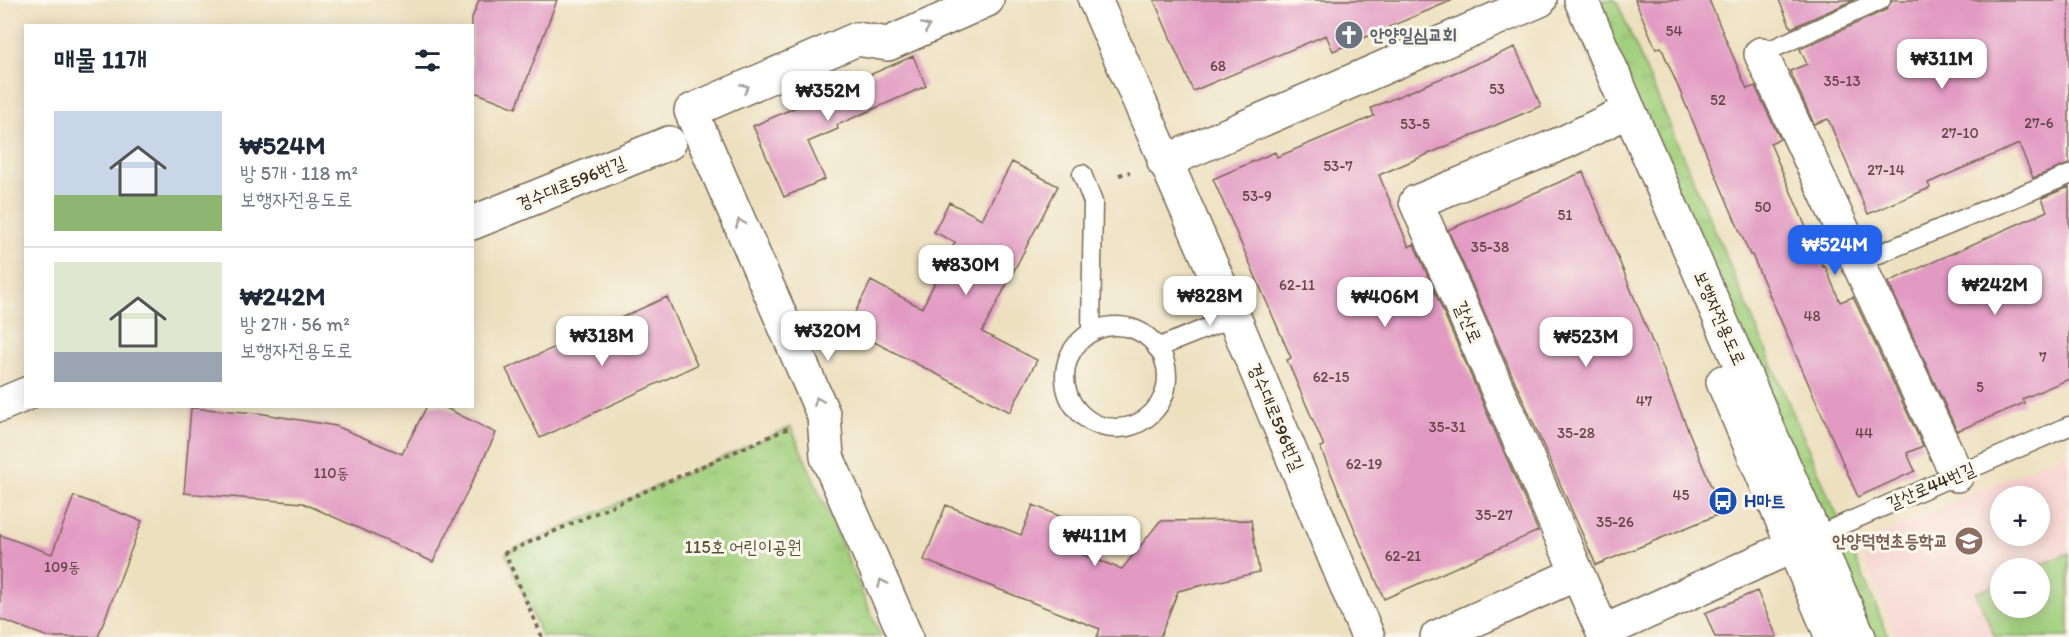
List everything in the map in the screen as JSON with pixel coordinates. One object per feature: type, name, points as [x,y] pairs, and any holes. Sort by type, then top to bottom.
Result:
[{"type":"street","points":[[906,637],[827,457],[824,416],[692,111],[857,39],[888,44],[987,0]]},
{"type":"street","name":"경수대로596번길","points":[[1095,0],[1164,162],[1234,317],[1368,637]]},
{"type":"street","points":[[1164,162],[1540,0]]},
{"type":"street","points":[[1558,0],[1804,541],[1832,637]]},
{"type":"street","name":"보행자전용도로","points":[[1581,0],[1804,541],[1859,637]]},
{"type":"street","points":[[1761,54],[1957,475]]},
{"type":"street","name":"갈산로","points":[[1604,635],[1416,202],[1565,142],[1612,119]]},
{"type":"street","name":"경수대로596번길","points":[[474,222],[669,142]]},
{"type":"street","points":[[0,405],[24,395]]},
{"type":"street","points":[[1604,635],[1804,541]]},
{"type":"street","points":[[1437,637],[1576,574]]},
{"type":"lane","points":[[1761,54],[1881,0]]},
{"type":"lane","points":[[1082,174],[1093,202],[1091,332]]},
{"type":"lane","points":[[1857,263],[2069,175]]},
{"type":"lane","points":[[1157,348],[1234,317]]},
{"type":"lane","points":[[1114,326],[1139,331],[1157,348],[1167,370],[1164,395],[1150,416],[1129,428],[1104,428],[1082,417],[1067,396],[1064,372],[1073,349],[1091,332],[1114,326]]},
{"type":"lane","name":"갈산로44번길","points":[[1804,541],[2069,426]]},
{"type":"path","points":[[542,637],[505,553],[791,428]]},
{"type":"shaded area","name":"안양덕현초등학교","points":[[2069,452],[2069,637],[1896,637],[1859,546],[1990,486],[1990,546],[2050,546],[2050,486],[1990,486]]},
{"type":"green space","points":[[1566,0],[1616,0],[1889,637],[1841,637]]},
{"type":"green space","name":"115호 어린이공원","points":[[791,427],[881,637],[542,637],[505,553]]},
{"type":"green space","points":[[2069,553],[2069,637],[1995,637],[1976,593],[1990,587],[1990,618],[2050,618],[2050,561]]},
{"type":"building","points":[[479,0],[557,0],[516,108],[474,92],[474,24],[472,24]]},
{"type":"building","points":[[1154,0],[1453,0],[1333,51],[1326,35],[1193,91]]},
{"type":"building","points":[[1635,0],[1709,0],[1747,89],[1755,86],[1780,139],[1770,143],[1823,267],[1825,266],[1840,302],[1853,297],[1923,446],[1907,453],[1915,471],[1858,497],[1752,255],[1750,255],[1661,47],[1656,49]]},
{"type":"building","points":[[1779,0],[1854,0],[1791,28]]},
{"type":"building","points":[[1892,0],[2069,0],[2069,164],[2033,178],[2019,144],[1928,183],[1930,188],[1868,214],[1828,119],[1814,124],[1790,71],[1807,64],[1800,49],[1886,10]]},
{"type":"building","points":[[1515,47],[1541,106],[1379,175],[1409,247],[1414,244],[1538,531],[1384,599],[1320,447],[1324,446],[1287,360],[1291,358],[1213,179],[1275,152],[1277,157],[1374,116],[1371,108]]},
{"type":"building","points":[[913,56],[926,86],[837,125],[838,129],[808,142],[825,179],[784,197],[753,126]]},
{"type":"building","points":[[1012,162],[1058,186],[982,332],[1037,360],[1010,412],[847,328],[871,281],[922,308],[955,242],[934,232],[949,202],[982,219]]},
{"type":"building","points":[[1583,172],[1722,513],[1596,565],[1448,230]]},
{"type":"building","points":[[2069,187],[2069,379],[2022,399],[2024,403],[1957,431],[1888,282],[2047,211],[2042,198]]},
{"type":"building","points":[[667,297],[697,365],[540,438],[506,369]]},
{"type":"building","points":[[191,408],[258,413],[336,426],[402,454],[426,408],[446,408],[496,433],[433,562],[303,503],[184,493]]},
{"type":"building","points":[[74,496],[142,521],[98,637],[48,637],[0,619],[0,535],[52,554]]},
{"type":"building","points":[[946,505],[1021,535],[1033,505],[1069,520],[1058,546],[1122,569],[1160,521],[1251,520],[1259,572],[1178,591],[1160,637],[1097,637],[1100,629],[924,560]]},
{"type":"building","points":[[1757,591],[1777,637],[1715,637],[1705,613]]},
{"type":"place","name":"안양일심교회","points":[[1349,35]]},
{"type":"place","name":"H마트","points":[[1723,501]]},
{"type":"place","name":"안양덕현초등학교","points":[[1969,541]]}]
